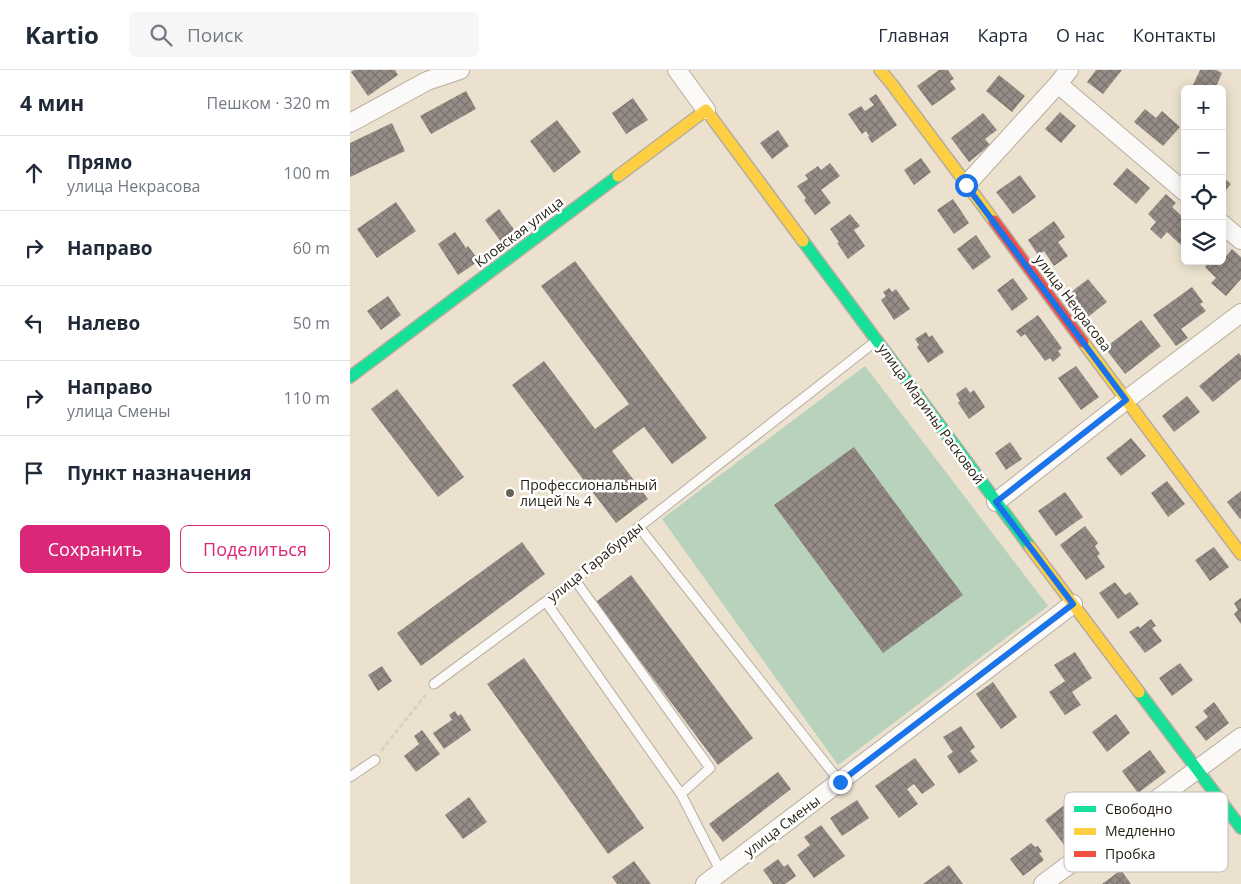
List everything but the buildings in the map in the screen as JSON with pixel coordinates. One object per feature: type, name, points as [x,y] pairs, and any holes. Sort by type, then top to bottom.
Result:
[{"type":"street","points":[[350,123],[423,75],[460,70]]},
{"type":"street","name":"улица Марины Расковой","points":[[677,70],[996,502],[1215,792]]},
{"type":"street","name":"улица Некрасова","points":[[880,70],[1126,400],[1238,543]]},
{"type":"street","points":[[966,185],[1063,77],[1181,188]]},
{"type":"street","name":"Кловская улица","points":[[350,377],[706,110]]},
{"type":"street","points":[[1226,227],[1241,240]]},
{"type":"street","points":[[996,502],[1241,313]]},
{"type":"street","name":"улица Смены","points":[[705,884],[1073,604]]},
{"type":"street","points":[[1167,792],[1241,737]]},
{"type":"street","name":"улица Марины Расковой","points":[[1228,810],[1241,828]]},
{"type":"street","points":[[1043,884],[1064,868]]},
{"type":"lane","name":"улица Гарабурды","points":[[434,684],[575,580],[639,527],[877,340]]},
{"type":"lane","points":[[639,527],[840,782]]},
{"type":"lane","points":[[575,580],[710,768],[681,794]]},
{"type":"lane","points":[[546,602],[681,794],[720,872]]},
{"type":"lane","points":[[350,776],[375,760]]},
{"type":"path","points":[[375,760],[434,684]]},
{"type":"green space","points":[[865,366],[1048,606],[838,765],[662,519]]},
{"type":"traffic: fast","points":[[350,377],[618,176]]},
{"type":"traffic: fast","points":[[803,241],[1030,547]]},
{"type":"traffic: fast","points":[[1139,692],[1214,792]]},
{"type":"traffic: fast","points":[[1228,811],[1241,828]]},
{"type":"traffic: slow","points":[[880,70],[994,221]]},
{"type":"traffic: slow","points":[[618,176],[706,110],[803,241]]},
{"type":"traffic: slow","points":[[1083,342],[1241,554]]},
{"type":"traffic: slow","points":[[1030,547],[1139,692]]},
{"type":"traffic: jam","points":[[994,221],[1083,342]]},
{"type":"place","name":"Профессиональный лицей № 4","points":[[510,493]]},
{"type":"route","points":[[840,782],[1073,604],[996,502],[1126,400],[966,185]]}]
